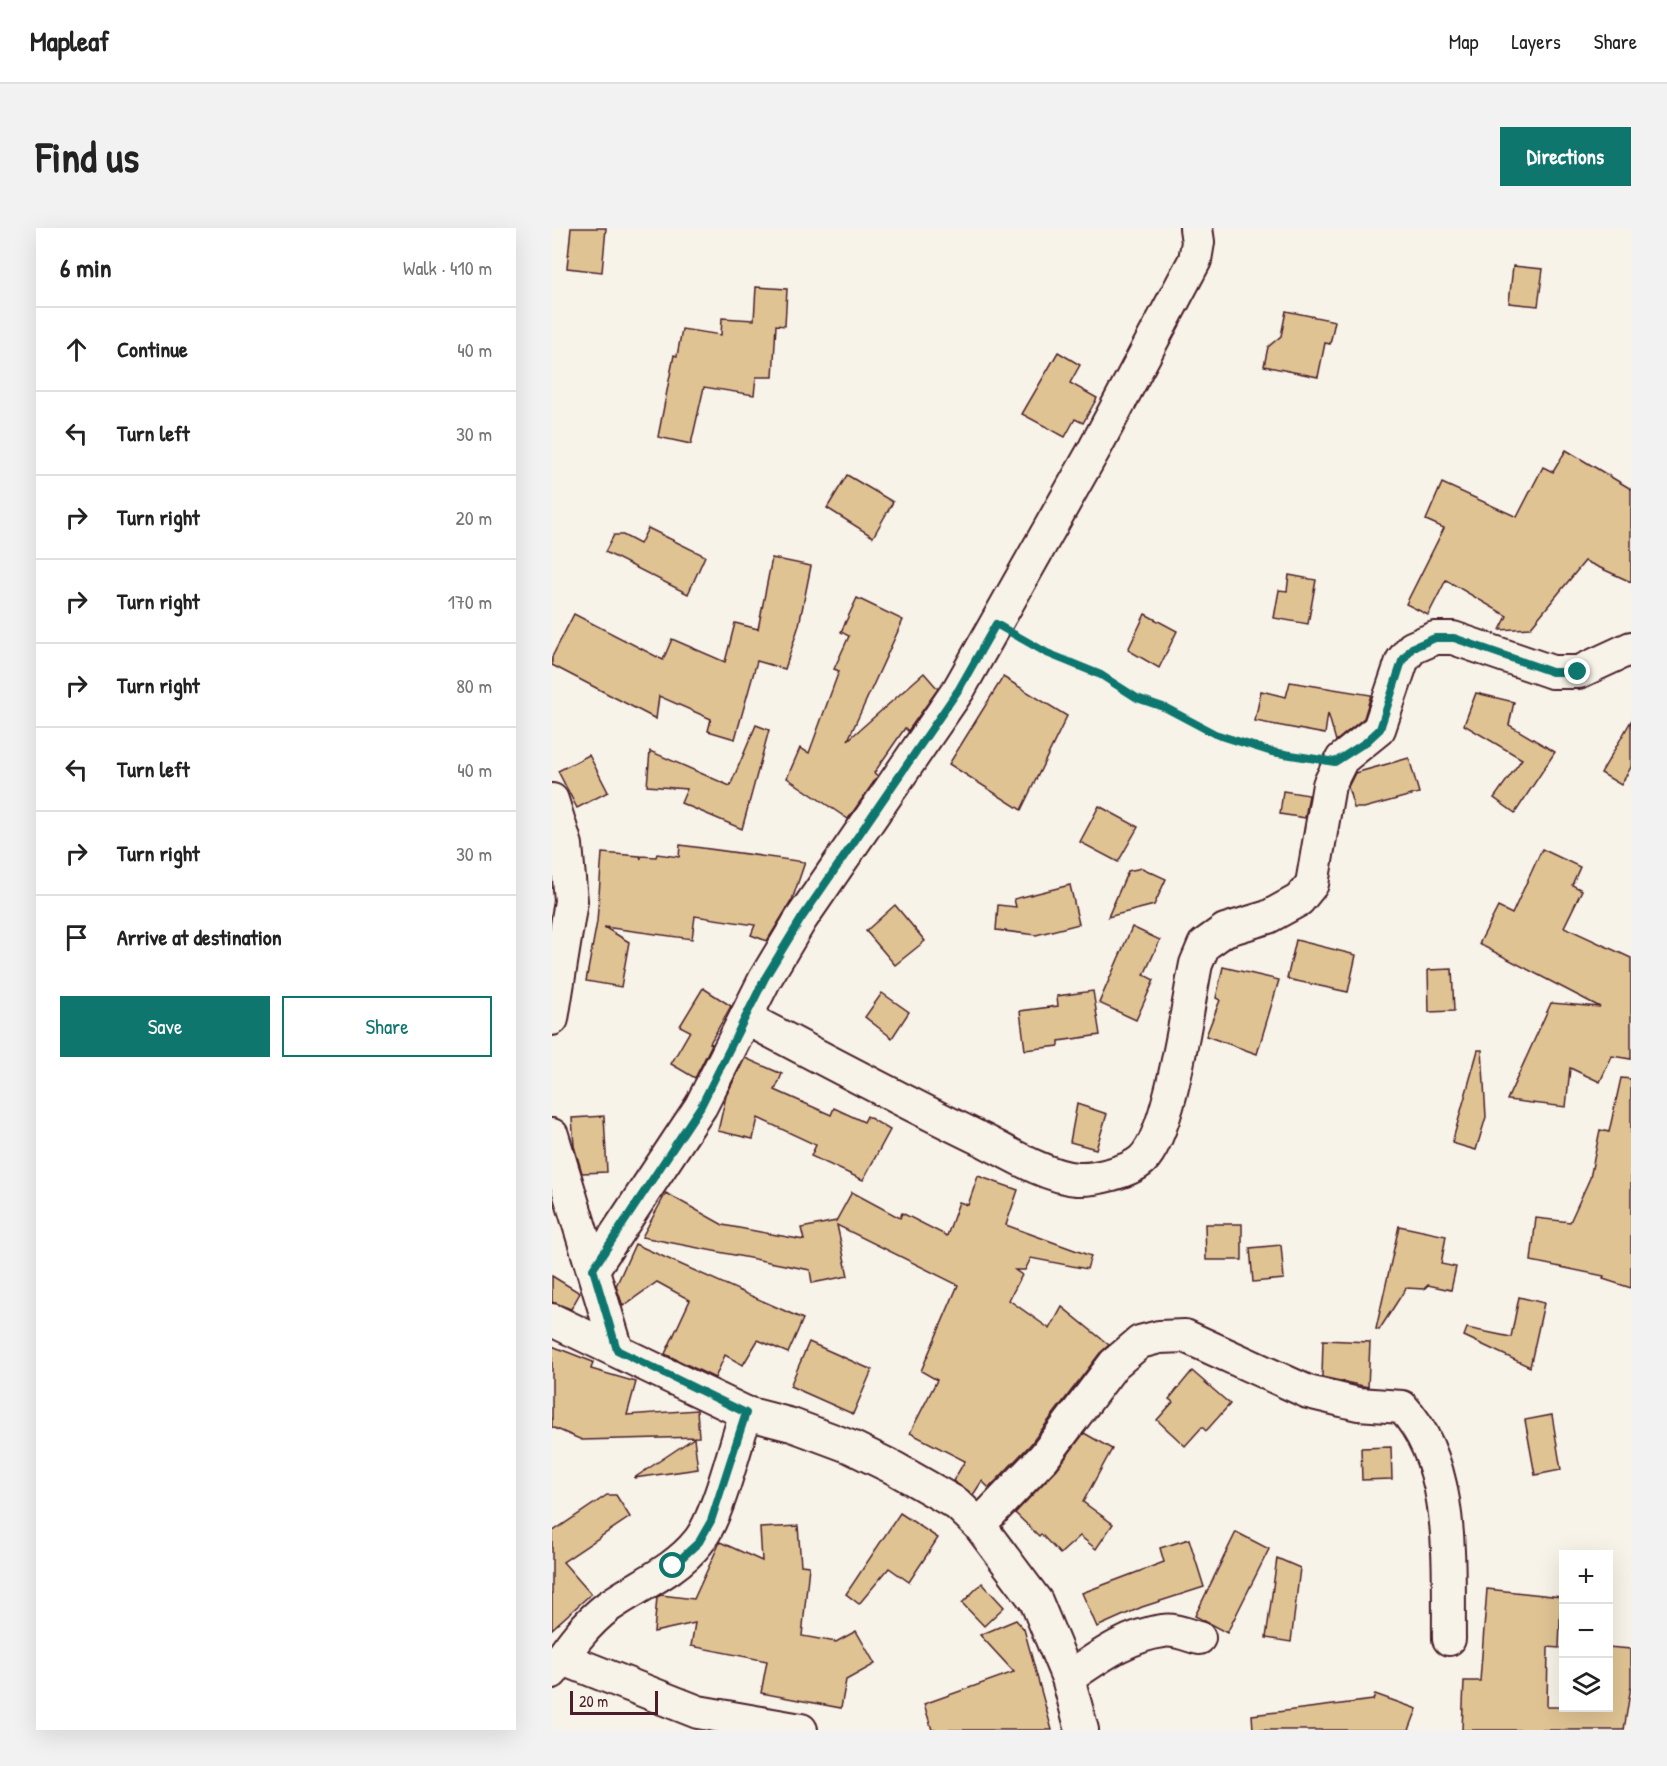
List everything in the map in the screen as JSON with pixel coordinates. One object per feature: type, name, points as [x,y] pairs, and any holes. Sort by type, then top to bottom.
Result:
[{"type":"street","points":[[593,1269],[701,1106],[765,978],[801,919],[959,689],[1095,448],[1195,260],[1198,242],[1196,228]]},
{"type":"street","points":[[746,1018],[927,1113],[1037,1167],[1077,1179],[1122,1172],[1142,1160],[1158,1134],[1170,1092],[1196,964],[1204,945],[1226,930],[1268,916],[1299,900],[1312,884],[1332,777],[1342,759],[1380,729],[1402,661],[1412,648],[1435,638],[1454,638],[1552,672],[1578,672],[1631,648]]},
{"type":"street","points":[[552,800],[566,845],[571,902],[552,1019]]},
{"type":"street","points":[[552,1135],[617,1350]]},
{"type":"street","points":[[552,1320],[746,1413],[792,1425],[894,1468],[957,1504],[979,1525],[1035,1601],[1068,1678],[1082,1730]]},
{"type":"street","points":[[979,1525],[1044,1457],[1113,1364],[1140,1342],[1159,1337],[1185,1336],[1308,1392],[1358,1404],[1402,1407],[1417,1423],[1429,1448],[1447,1523],[1449,1639]]},
{"type":"street","points":[[746,1413],[711,1521],[699,1542],[673,1566],[610,1606],[589,1623],[556,1665],[698,1712],[801,1730]]},
{"type":"street","points":[[1068,1678],[1102,1655],[1136,1638],[1165,1630],[1199,1638]]},
{"type":"path","points":[[996,624],[1047,653],[1101,675],[1137,698],[1166,708],[1215,734],[1272,752],[1317,760]]},
{"type":"building","points":[[571,228],[606,228],[602,272],[567,268]]},
{"type":"building","points":[[1513,266],[1543,269],[1538,306],[1509,303]]},
{"type":"building","points":[[756,287],[787,289],[785,326],[776,325],[773,377],[756,377],[754,395],[704,387],[691,444],[658,437],[674,355],[677,356],[682,329],[721,335],[722,318],[754,320]]},
{"type":"building","points":[[1286,311],[1335,321],[1330,344],[1325,343],[1318,377],[1264,366],[1268,347],[1281,336]]},
{"type":"building","points":[[1058,352],[1080,365],[1070,383],[1097,398],[1083,423],[1075,419],[1065,437],[1022,414]]},
{"type":"building","points":[[1566,450],[1631,489],[1631,582],[1585,561],[1530,628],[1500,630],[1507,616],[1446,580],[1428,615],[1406,604],[1444,528],[1426,520],[1442,483],[1517,517],[1543,467],[1553,472]]},
{"type":"building","points":[[847,475],[893,502],[873,537],[827,508]]},
{"type":"building","points":[[648,528],[705,556],[688,594],[605,552],[614,535],[623,535],[640,544]]},
{"type":"building","points":[[772,558],[811,566],[799,625],[785,669],[757,661],[735,739],[708,731],[711,719],[659,696],[656,719],[552,665],[552,657],[574,614],[663,660],[672,639],[725,662],[735,623],[758,629]]},
{"type":"building","points":[[1289,575],[1316,580],[1308,624],[1274,618],[1279,590],[1287,591]]},
{"type":"building","points":[[857,598],[903,620],[848,740],[924,673],[938,689],[908,731],[905,728],[874,773],[878,776],[848,819],[787,778],[800,748],[809,753],[839,671],[834,669],[849,636],[841,632]]},
{"type":"building","points":[[1145,614],[1177,631],[1159,668],[1128,650]]},
{"type":"building","points":[[1003,677],[1067,716],[1021,810],[949,764]]},
{"type":"building","points":[[1290,682],[1371,695],[1364,718],[1336,741],[1328,713],[1325,734],[1255,721],[1261,691],[1286,697]]},
{"type":"building","points":[[1476,693],[1514,702],[1509,725],[1555,752],[1515,813],[1494,798],[1522,759],[1464,725]]},
{"type":"building","points":[[1631,721],[1631,767],[1621,785],[1601,773]]},
{"type":"building","points":[[756,725],[769,730],[742,829],[681,803],[687,789],[647,786],[650,751],[730,786]]},
{"type":"building","points":[[589,755],[608,792],[577,808],[558,771]]},
{"type":"building","points":[[1409,758],[1419,793],[1364,808],[1354,808],[1348,787],[1355,773]]},
{"type":"building","points":[[1283,791],[1309,795],[1305,818],[1280,814]]},
{"type":"building","points":[[1099,806],[1138,827],[1118,862],[1080,842]]},
{"type":"building","points":[[680,845],[805,862],[792,900],[767,941],[751,935],[755,925],[695,916],[692,939],[604,927],[629,942],[621,987],[586,981],[597,922],[602,853],[640,856],[641,859],[641,856],[656,857],[657,854],[679,857]]},
{"type":"building","points":[[1542,849],[1580,867],[1572,885],[1582,890],[1564,927],[1631,958],[1631,1059],[1612,1056],[1600,1082],[1570,1068],[1566,1107],[1507,1100],[1551,1003],[1600,1007],[1479,944],[1498,907],[1512,914]]},
{"type":"building","points":[[1142,868],[1166,879],[1154,905],[1108,917],[1128,871]]},
{"type":"building","points":[[1070,885],[1079,924],[1036,935],[996,930],[998,905],[1016,907],[1014,899]]},
{"type":"building","points":[[895,905],[925,941],[895,965],[866,931]]},
{"type":"building","points":[[1132,927],[1160,940],[1144,975],[1154,980],[1136,1020],[1099,1003]]},
{"type":"building","points":[[1296,940],[1356,955],[1348,992],[1287,979]]},
{"type":"building","points":[[1223,967],[1279,980],[1257,1054],[1206,1036],[1220,1000],[1216,998]]},
{"type":"building","points":[[1452,969],[1454,1011],[1429,1012],[1428,970]]},
{"type":"building","points":[[703,988],[731,1006],[710,1043],[712,1044],[695,1078],[671,1064],[690,1031],[680,1026]]},
{"type":"building","points":[[1093,991],[1100,1035],[1059,1041],[1059,1046],[1025,1050],[1020,1011],[1058,1006],[1057,996]]},
{"type":"building","points":[[882,993],[909,1012],[892,1038],[865,1017]]},
{"type":"building","points":[[1478,1050],[1482,1050],[1486,1117],[1476,1150],[1452,1143]]},
{"type":"building","points":[[745,1058],[782,1074],[775,1090],[831,1115],[834,1108],[864,1122],[867,1116],[890,1130],[863,1180],[811,1156],[816,1145],[758,1118],[753,1139],[718,1131],[726,1096]]},
{"type":"building","points":[[1621,1078],[1631,1079],[1631,1288],[1603,1279],[1604,1276],[1531,1261],[1536,1218],[1570,1222],[1590,1178],[1600,1130],[1609,1132]]},
{"type":"building","points":[[1077,1104],[1107,1114],[1096,1149],[1070,1142]]},
{"type":"building","points":[[604,1116],[607,1172],[582,1173],[574,1146],[572,1118]]},
{"type":"building","points":[[978,1176],[1018,1190],[1006,1225],[1091,1256],[1087,1269],[1031,1258],[1025,1270],[1015,1270],[1022,1275],[1009,1300],[1050,1329],[1062,1307],[1109,1345],[1100,1353],[1030,1445],[989,1488],[982,1481],[973,1495],[953,1481],[965,1461],[910,1433],[937,1380],[921,1371],[958,1285],[837,1225],[848,1276],[812,1283],[810,1270],[642,1237],[666,1193],[723,1225],[804,1240],[801,1228],[836,1221],[852,1192],[900,1218],[902,1213],[947,1236],[959,1202],[968,1205]]},
{"type":"building","points":[[1205,1224],[1242,1224],[1242,1260],[1206,1260]]},
{"type":"building","points":[[1399,1226],[1446,1236],[1441,1264],[1456,1267],[1451,1290],[1428,1285],[1424,1289],[1406,1288],[1379,1330],[1376,1329]]},
{"type":"building","points":[[635,1244],[803,1319],[788,1353],[758,1340],[743,1365],[725,1355],[715,1378],[665,1354],[690,1300],[657,1282],[623,1306],[616,1286]]},
{"type":"building","points":[[1281,1245],[1284,1279],[1253,1282],[1250,1248]]},
{"type":"building","points":[[552,1276],[580,1293],[571,1309],[552,1302]]},
{"type":"building","points":[[1519,1297],[1544,1303],[1530,1367],[1464,1336],[1467,1328],[1511,1337]]},
{"type":"building","points":[[1323,1340],[1370,1342],[1368,1387],[1322,1377]]},
{"type":"building","points":[[809,1342],[872,1370],[853,1414],[790,1386]]},
{"type":"building","points":[[552,1346],[593,1362],[591,1369],[636,1382],[627,1415],[697,1410],[699,1437],[582,1440],[552,1427]]},
{"type":"building","points":[[1192,1371],[1230,1404],[1206,1431],[1202,1427],[1185,1446],[1157,1420],[1173,1402],[1169,1399]]},
{"type":"building","points":[[1552,1415],[1561,1470],[1535,1475],[1525,1420]]},
{"type":"building","points":[[1084,1433],[1112,1449],[1083,1502],[1113,1524],[1096,1549],[1080,1536],[1060,1554],[1041,1534],[1039,1536],[1015,1513],[1057,1469]]},
{"type":"building","points":[[694,1438],[698,1469],[634,1478]]},
{"type":"building","points":[[1391,1447],[1392,1479],[1362,1480],[1361,1448]]},
{"type":"building","points":[[607,1495],[616,1495],[630,1517],[563,1562],[591,1594],[552,1629],[552,1532]]},
{"type":"building","points":[[900,1513],[938,1538],[909,1582],[889,1568],[859,1604],[846,1594]]},
{"type":"building","points":[[798,1526],[801,1565],[809,1566],[802,1636],[836,1642],[856,1631],[875,1664],[846,1680],[841,1708],[761,1693],[767,1661],[691,1646],[695,1623],[654,1632],[657,1597],[661,1595],[694,1599],[720,1542],[762,1561],[760,1528]]},
{"type":"building","points":[[1236,1532],[1269,1549],[1227,1633],[1195,1616]]},
{"type":"building","points":[[1189,1539],[1204,1587],[1142,1607],[1097,1627],[1082,1593],[1164,1562],[1160,1548]]},
{"type":"building","points":[[1277,1558],[1300,1568],[1291,1642],[1266,1638]]},
{"type":"building","points":[[982,1583],[1004,1607],[984,1626],[962,1603]]},
{"type":"building","points":[[1487,1589],[1559,1597],[1559,1648],[1548,1647],[1547,1707],[1559,1707],[1559,1712],[1613,1712],[1613,1647],[1631,1649],[1631,1686],[1624,1730],[1462,1730],[1464,1681],[1480,1681]]},
{"type":"building","points":[[1016,1620],[1024,1629],[1052,1730],[932,1730],[924,1704],[1014,1672],[980,1635]]},
{"type":"building","points":[[1375,1694],[1417,1709],[1409,1730],[1253,1730],[1252,1715],[1373,1700]]},
{"type":"route","points":[[673,1566],[699,1542],[711,1521],[746,1413],[617,1350],[593,1269],[701,1106],[765,978],[801,919],[959,689],[996,624],[1047,653],[1074,666],[1101,675],[1127,693],[1166,708],[1215,734],[1272,752],[1335,762],[1366,742],[1380,729],[1402,661],[1412,648],[1435,638],[1454,638],[1552,672],[1578,672]]}]
